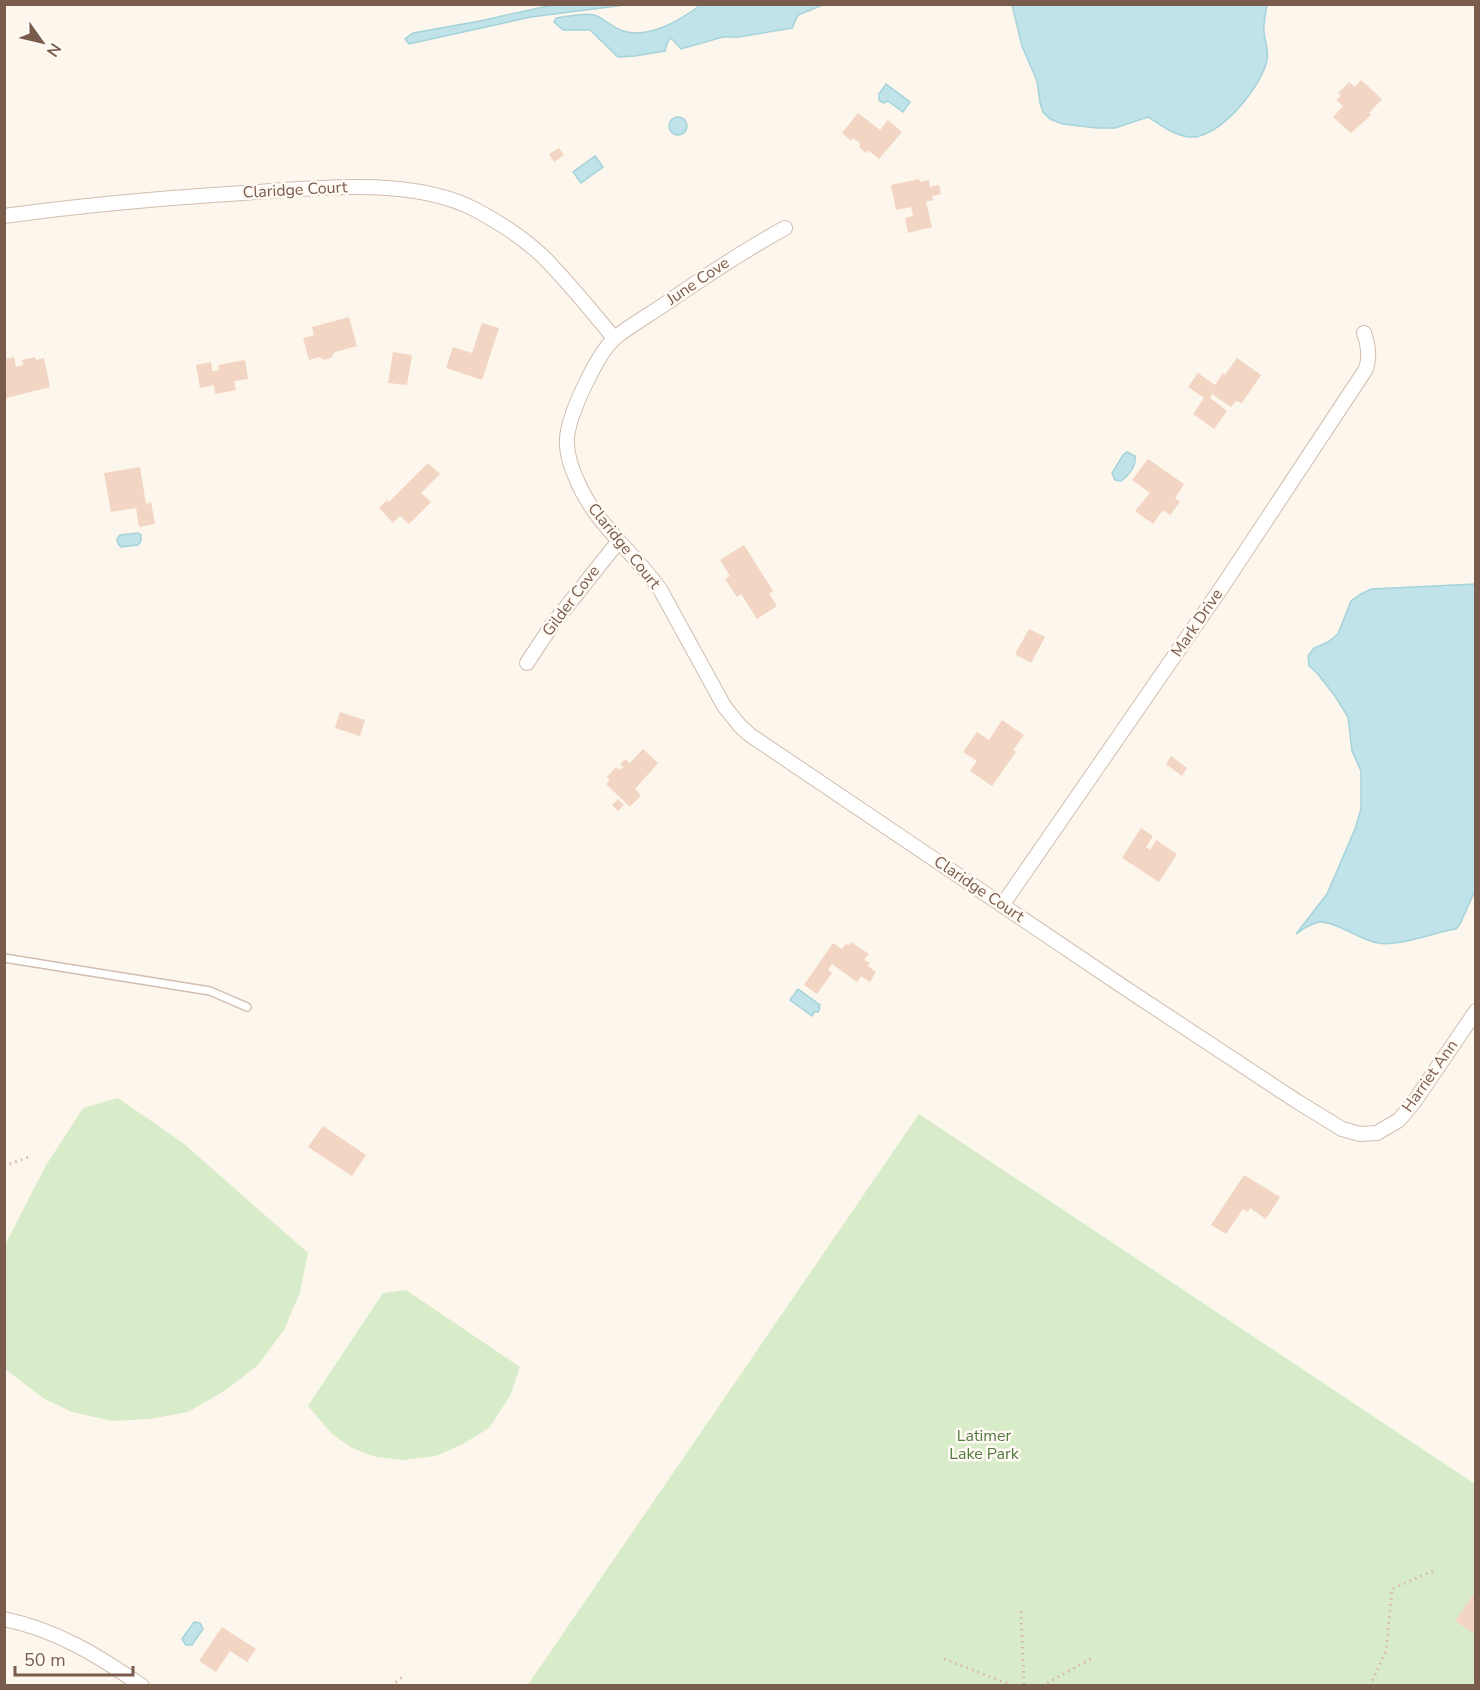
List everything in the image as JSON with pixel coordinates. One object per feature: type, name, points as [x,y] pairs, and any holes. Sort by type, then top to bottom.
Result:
[{"type":"street","name":"Claridge Court","points":[[4,216],[139,200],[377,187],[437,195],[475,209],[532,247],[552,265],[614,338],[596,364],[576,404],[567,442],[571,465],[584,496],[603,525],[649,573],[724,705],[740,726],[788,761],[1003,904],[1059,944],[1298,1102],[1342,1129],[1360,1134],[1377,1133]]},
{"type":"street","name":"June Cove","points":[[614,338],[735,256],[784,228]]},
{"type":"street","name":"Mark Drive","points":[[1003,904],[1215,597],[1366,369],[1367,342],[1364,333]]},
{"type":"street","name":"Gilder Cove","points":[[527,663],[552,625],[618,542]]},
{"type":"street","name":"Harriet Ann","points":[[1377,1133],[1399,1120],[1414,1102],[1476,1011]]},
{"type":"street","points":[[4,1619],[67,1639],[100,1657],[142,1686]]},
{"type":"lane","points":[[4,958],[210,991],[247,1007]]},
{"type":"path","points":[[4,1166],[32,1156]]},
{"type":"path","points":[[1370,1686],[1386,1651],[1392,1589],[1435,1570]]},
{"type":"path","points":[[1021,1611],[1024,1686]]},
{"type":"path","points":[[1042,1686],[1094,1657]]},
{"type":"path","points":[[944,1659],[1014,1686]]},
{"type":"path","points":[[391,1686],[405,1674]]},
{"type":"green space","points":[[118,1098],[183,1143],[308,1253],[300,1292],[284,1330],[258,1365],[226,1390],[188,1412],[150,1419],[112,1421],[72,1412],[43,1398],[5,1369],[5,1245],[45,1167],[83,1108]]},
{"type":"green space","name":"Latimer Lake Park","points":[[919,1114],[1475,1484],[1475,1685],[527,1686]]},
{"type":"green space","points":[[406,1290],[520,1367],[510,1396],[489,1428],[463,1444],[436,1456],[403,1460],[376,1457],[352,1448],[333,1435],[308,1406],[383,1293]]},
{"type":"water","points":[[552,5],[625,5],[531,17],[409,44],[405,39],[413,33]]},
{"type":"water","points":[[698,5],[823,5],[798,15],[792,28],[739,37],[723,37],[681,49],[671,38],[665,51],[635,56],[618,57],[590,30],[563,30],[554,22],[556,18],[590,14],[598,16],[623,31],[643,33],[682,18]]},
{"type":"water","points":[[1012,5],[1267,5],[1264,29],[1267,60],[1248,97],[1226,121],[1201,136],[1189,137],[1178,134],[1148,117],[1115,128],[1063,124],[1050,119],[1043,112],[1037,81],[1022,46]]},
{"type":"water","points":[[886,84],[910,102],[903,112],[888,101],[883,103],[879,100],[879,94]]},
{"type":"water","points":[[678,117],[684,120],[687,126],[684,132],[678,135],[672,132],[669,126],[672,120]]},
{"type":"water","points":[[595,156],[603,167],[581,183],[573,172]]},
{"type":"water","points":[[1127,452],[1135,456],[1133,467],[1121,481],[1115,480],[1112,473]]},
{"type":"water","points":[[138,533],[141,535],[141,541],[138,545],[121,547],[118,544],[117,539],[120,535]]},
{"type":"water","points":[[1475,584],[1476,888],[1460,924],[1456,929],[1386,944],[1372,942],[1334,925],[1321,922],[1311,924],[1296,934],[1327,894],[1355,829],[1361,809],[1361,771],[1352,751],[1348,717],[1335,696],[1309,666],[1308,656],[1314,648],[1328,642],[1338,634],[1351,601],[1371,589]]},
{"type":"water","points":[[798,989],[820,1005],[818,1012],[815,1011],[812,1016],[790,1000]]},
{"type":"water","points":[[194,1622],[200,1623],[203,1629],[192,1645],[186,1645],[182,1639]]},
{"type":"building","points":[[1361,80],[1382,99],[1369,113],[1371,115],[1351,133],[1333,117],[1343,106],[1336,100],[1341,96],[1338,93],[1349,82],[1355,87]]},
{"type":"building","points":[[858,113],[880,130],[888,120],[902,132],[879,159],[868,150],[866,153],[859,147],[861,144],[853,138],[851,141],[842,133]]},
{"type":"building","points":[[559,148],[564,155],[554,162],[549,154]]},
{"type":"building","points":[[919,179],[920,182],[929,180],[930,187],[939,185],[941,194],[932,196],[933,200],[926,202],[932,227],[908,233],[905,218],[913,216],[911,207],[896,210],[891,185]]},
{"type":"building","points":[[349,317],[357,346],[335,352],[331,358],[323,360],[320,357],[309,360],[303,338],[314,335],[312,327]]},
{"type":"building","points":[[482,323],[499,328],[482,380],[446,368],[453,347],[472,353]]},
{"type":"building","points":[[393,352],[412,355],[407,385],[388,383]]},
{"type":"building","points":[[14,357],[16,367],[23,365],[22,360],[35,357],[36,360],[44,358],[50,387],[6,398],[4,359]]},
{"type":"building","points":[[1237,358],[1261,375],[1242,403],[1236,401],[1231,407],[1212,394],[1210,398],[1227,411],[1214,429],[1193,414],[1204,398],[1188,387],[1198,373],[1215,385]]},
{"type":"building","points":[[245,360],[248,379],[234,381],[236,390],[215,394],[214,385],[200,388],[196,365],[211,362],[212,371],[219,370],[218,365]]},
{"type":"building","points":[[1148,459],[1184,484],[1175,498],[1180,502],[1170,515],[1163,510],[1153,524],[1135,511],[1150,493],[1132,480]]},
{"type":"building","points":[[428,463],[440,474],[421,493],[431,502],[409,524],[400,516],[393,523],[379,508],[387,500],[389,502]]},
{"type":"building","points":[[140,467],[146,504],[151,502],[155,524],[139,527],[136,508],[111,512],[104,473]]},
{"type":"building","points":[[744,545],[773,591],[769,594],[777,606],[757,619],[741,594],[737,597],[725,579],[730,576],[720,560]]},
{"type":"building","points":[[1029,629],[1045,637],[1031,663],[1015,654]]},
{"type":"building","points":[[340,712],[365,720],[360,736],[335,728]]},
{"type":"building","points":[[1002,720],[1024,735],[1013,750],[1016,752],[992,786],[970,771],[977,761],[963,752],[977,732],[989,740]]},
{"type":"building","points":[[643,749],[658,763],[635,789],[641,795],[630,807],[606,784],[610,780],[607,777],[616,767],[619,770],[624,767],[620,765],[625,759],[630,763]]},
{"type":"building","points":[[1171,756],[1187,768],[1182,776],[1166,764]]},
{"type":"building","points":[[618,799],[624,805],[618,811],[612,805]]},
{"type":"building","points":[[1141,828],[1153,836],[1146,847],[1150,850],[1156,840],[1177,854],[1159,882],[1122,858]]},
{"type":"building","points":[[851,942],[869,954],[864,960],[870,963],[868,966],[876,972],[870,982],[861,976],[857,982],[832,964],[828,970],[832,973],[817,994],[804,985],[833,943],[842,949]]},
{"type":"building","points":[[323,1126],[366,1155],[352,1176],[308,1147]]},
{"type":"building","points":[[1244,1175],[1280,1197],[1266,1219],[1250,1208],[1248,1212],[1243,1209],[1226,1234],[1211,1225]]},
{"type":"building","points":[[1473,1595],[1476,1597],[1476,1635],[1455,1621]]},
{"type":"building","points":[[222,1627],[256,1649],[247,1662],[230,1651],[216,1672],[199,1661]]}]
